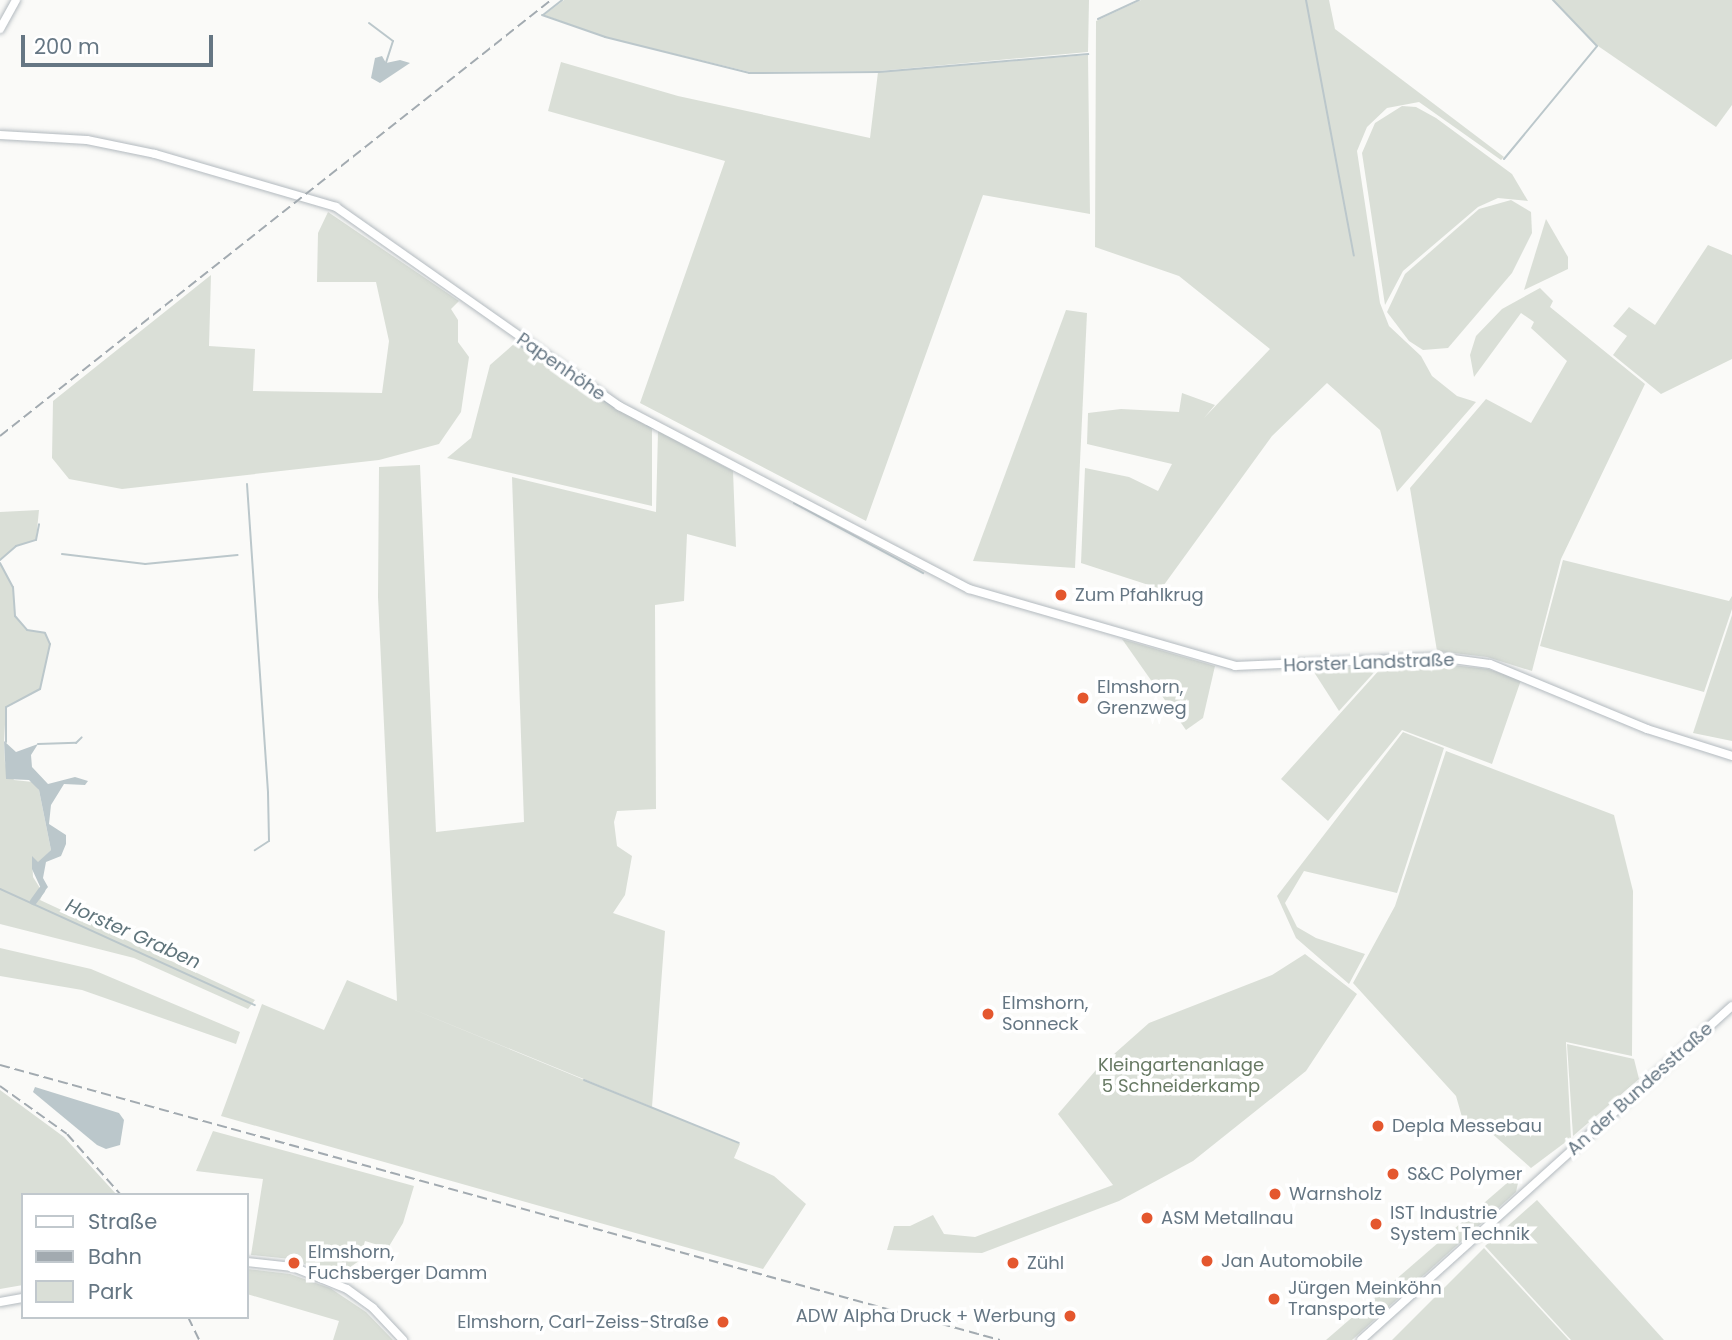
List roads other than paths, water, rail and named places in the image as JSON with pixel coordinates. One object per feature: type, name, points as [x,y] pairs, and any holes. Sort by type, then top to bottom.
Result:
[{"type":"main road","points":[[0,29],[16,0]]},
{"type":"main road","name":"Papenhöhe","points":[[0,135],[87,141],[155,154],[336,207],[378,232],[539,352],[648,422],[937,575],[1020,605],[1121,631]]},
{"type":"main road","name":"Horster Landstraße","points":[[1121,631],[1204,659],[1250,667],[1438,657],[1490,664],[1647,729],[1732,756]]},
{"type":"main road","name":"An der Bundesstraße","points":[[1361,1340],[1732,1006]]},
{"type":"main road","points":[[248,1262],[293,1267],[323,1277],[373,1308],[403,1340]]},
{"type":"main road","points":[[0,1302],[21,1298]]},
{"type":"waterway","points":[[543,15],[562,0]]},
{"type":"waterway","points":[[1098,19],[1139,0]]},
{"type":"waterway","points":[[1306,0],[1354,256]]},
{"type":"waterway","points":[[1504,159],[1597,46],[1553,0]]},
{"type":"waterway","points":[[542,15],[605,37],[749,73],[879,72],[1088,54]]},
{"type":"waterway","points":[[369,23],[393,41],[386,63]]},
{"type":"waterway","points":[[516,343],[614,407]]},
{"type":"waterway","points":[[647,425],[653,428]]},
{"type":"waterway","points":[[247,484],[268,793],[269,841],[255,850]]},
{"type":"waterway","points":[[794,503],[923,573]]},
{"type":"waterway","points":[[0,560],[16,546],[36,540],[39,524]]},
{"type":"waterway","points":[[62,554],[145,564],[238,555]]},
{"type":"waterway","points":[[0,563],[13,587],[15,616],[27,630],[45,633],[50,644],[40,689],[6,707],[6,742]]},
{"type":"waterway","points":[[38,744],[76,743],[82,737]]},
{"type":"waterway","name":"Horster Graben","points":[[0,889],[255,1005]]},
{"type":"waterway","points":[[33,901],[41,890]]},
{"type":"waterway","points":[[584,1080],[739,1143]]},
{"type":"railway","points":[[0,436],[551,0]]},
{"type":"railway","points":[[0,1065],[1000,1340]]},
{"type":"railway","points":[[0,1086],[67,1134],[119,1193]]},
{"type":"railway","points":[[189,1319],[199,1340]]},
{"type":"place","name":"Zum Pfahlkrug","points":[[1061,595]]},
{"type":"place","name":"Elmshorn, Grenzweg","points":[[1083,698]]},
{"type":"place","name":"Elmshorn, Sonneck","points":[[988,1014]]},
{"type":"place","name":"Depla Messebau","points":[[1378,1126]]},
{"type":"place","name":"S&C Polymer","points":[[1393,1174]]},
{"type":"place","name":"Warnsholz","points":[[1275,1194]]},
{"type":"place","name":"ASM Metallnau","points":[[1147,1218]]},
{"type":"place","name":"IST Industrie System Technik","points":[[1376,1224]]},
{"type":"place","name":"Jan Automobile","points":[[1207,1261]]},
{"type":"place","name":"Elmshorn, Fuchsberger Damm","points":[[294,1263]]},
{"type":"place","name":"Zühl","points":[[1013,1263]]},
{"type":"place","name":"Jürgen Meinköhn Transporte","points":[[1274,1299]]},
{"type":"place","name":"ADW Alpha Druck + Werbung","points":[[1070,1316]]},
{"type":"place","name":"Elmshorn, Carl-Zeiss-Straße","points":[[723,1322]]},
{"type":"park label","name":"Kleingartenanlage 5 Schneiderkamp","points":[[1181,1076]]}]
